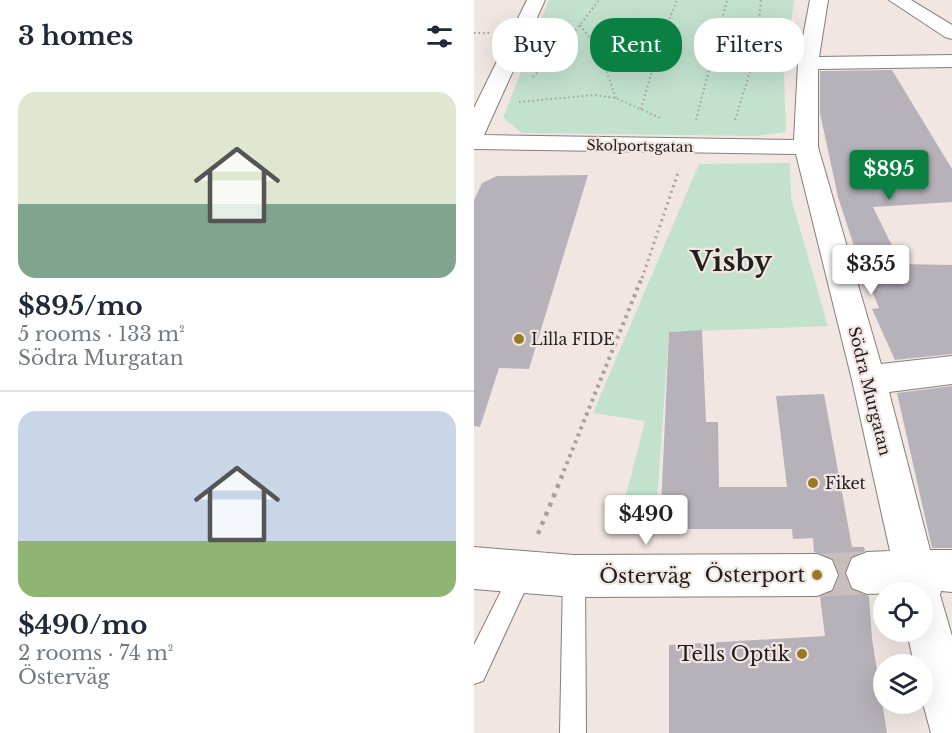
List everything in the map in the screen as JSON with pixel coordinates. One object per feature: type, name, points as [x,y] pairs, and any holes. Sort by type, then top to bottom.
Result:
[{"type":"street","points":[[477,125],[536,0]]},
{"type":"street","name":"Södra Murgatan","points":[[819,0],[808,63],[806,147],[926,582]]},
{"type":"street","points":[[898,0],[952,33]]},
{"type":"street","points":[[808,63],[952,61]]},
{"type":"street","name":"Skolportsgatan","points":[[474,142],[691,136],[727,146],[806,147]]},
{"type":"street","points":[[869,380],[952,370]]},
{"type":"street","name":"Österväg","points":[[474,567],[574,576],[817,575]]},
{"type":"street","points":[[867,573],[916,582]]},
{"type":"street","name":"Södra Murgatan","points":[[933,618],[952,725]]},
{"type":"lane","points":[[474,672],[523,571]]},
{"type":"lane","points":[[574,576],[576,732]]},
{"type":"path","points":[[531,80],[599,0]]},
{"type":"path","points":[[641,109],[653,73],[661,35],[677,0]]},
{"type":"path","points":[[523,571],[637,292],[691,136],[727,0]]},
{"type":"path","points":[[727,146],[755,56],[761,0]]},
{"type":"path","points":[[580,25],[594,39],[616,98]]},
{"type":"path","points":[[477,125],[500,117],[506,103],[594,95],[616,98],[670,123],[691,136]]},
{"type":"green space","points":[[549,0],[794,0],[792,18],[694,18],[694,72],[784,72],[786,132],[756,136],[522,133],[503,118],[521,72],[578,72],[578,18],[542,18]]},
{"type":"green space","points":[[790,163],[791,198],[828,326],[669,332],[655,530],[618,527],[645,421],[593,413],[699,164]]},
{"type":"building","points":[[892,70],[952,169],[952,202],[873,207],[901,264],[952,265],[952,354],[895,360],[872,309],[879,308],[853,243],[838,197],[820,113],[820,71]]},
{"type":"building","points":[[588,175],[529,369],[499,368],[480,427],[474,426],[474,200],[482,183],[497,176]]},
{"type":"building","points":[[702,330],[706,422],[718,422],[719,487],[787,487],[776,396],[824,394],[852,547],[864,547],[865,551],[850,557],[844,574],[851,590],[869,596],[874,654],[873,714],[884,714],[887,733],[669,733],[669,645],[825,636],[820,597],[834,591],[840,576],[833,558],[814,552],[813,538],[793,539],[792,529],[660,529],[669,332]]},
{"type":"building","points":[[952,386],[952,548],[932,548],[897,393]]},
{"type":"tunnel","points":[[817,575],[867,573]]},
{"type":"place","name":"Lilla FIDE","points":[[519,339]]},
{"type":"place","name":"Fiket","points":[[813,483]]},
{"type":"place","name":"Österport","points":[[817,575]]},
{"type":"place","name":"Tells Optik","points":[[802,654]]},
{"type":"district","name":"Visby","points":[[731,261]]}]
